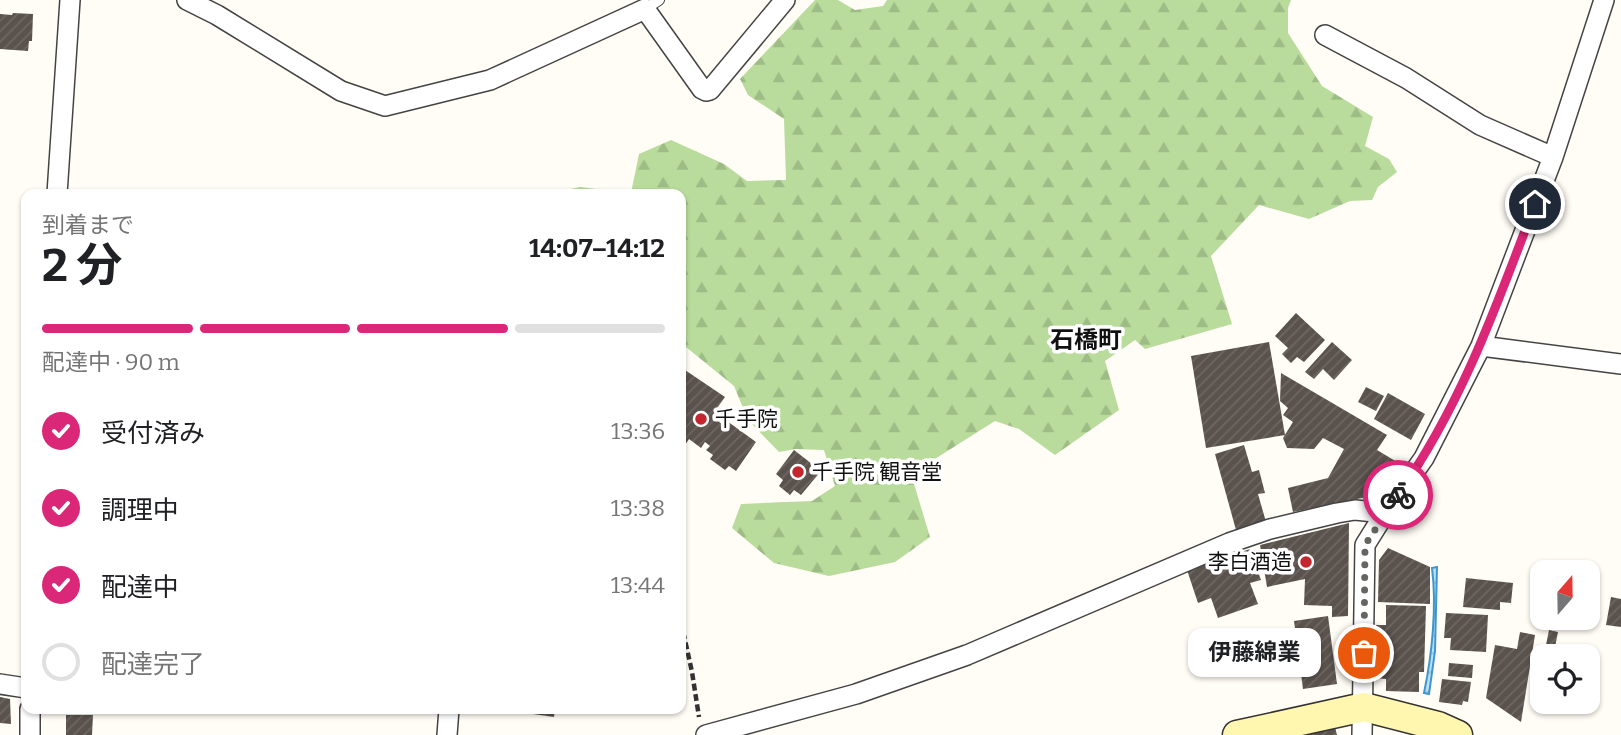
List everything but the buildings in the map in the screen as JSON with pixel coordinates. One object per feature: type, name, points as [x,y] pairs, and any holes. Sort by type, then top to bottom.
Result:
[{"type":"street","points":[[57,189],[70,0]]},
{"type":"street","points":[[187,0],[217,15],[341,91],[385,106],[490,80],[652,4],[702,89],[706,91],[785,0]]},
{"type":"street","points":[[1362,735],[1365,545],[1424,458],[1482,346],[1553,157],[1604,0]]},
{"type":"street","points":[[1325,34],[1406,78],[1480,125],[1553,157]]},
{"type":"street","points":[[1482,346],[1621,364]]},
{"type":"street","points":[[703,731],[856,694],[968,655],[1229,543],[1270,529],[1346,511],[1385,513]]},
{"type":"street","points":[[0,684],[21,687]]},
{"type":"street","points":[[1237,735],[1364,707],[1436,727]]},
{"type":"street","points":[[30,714],[30,735]]},
{"type":"street","points":[[447,735],[449,714]]},
{"type":"path","points":[[686,645],[703,731]]},
{"type":"green space","points":[[815,0],[838,0],[855,10],[883,6],[887,0],[1291,0],[1288,8],[1288,33],[1322,86],[1373,117],[1365,146],[1389,159],[1397,172],[1378,187],[1372,200],[1350,201],[1309,219],[1259,205],[1211,256],[1232,324],[1145,349],[1135,340],[1105,361],[1119,410],[1055,455],[1019,429],[995,421],[911,474],[930,537],[895,562],[829,576],[774,563],[732,528],[741,504],[812,501],[835,486],[824,450],[795,449],[779,452],[748,420],[734,386],[686,347],[686,189],[632,189],[639,154],[671,140],[724,164],[747,181],[786,180],[784,119],[748,95],[740,79]]},
{"type":"water","points":[[1437,567],[1435,651],[1429,694],[1424,693],[1433,630],[1432,568]]},
{"type":"way so far","points":[[1364,653],[1365,545],[1398,495]]},
{"type":"place","name":"千手院","points":[[701,419]]},
{"type":"place","name":"千手院 観音堂","points":[[798,472]]},
{"type":"place","name":"李白酒造","points":[[1306,562]]},
{"type":"place","name":"伊藤綿業","points":[[1364,653]]},
{"type":"district","name":"石橋町","points":[[1086,340]]},
{"type":"route","points":[[1398,495],[1424,458],[1482,346],[1535,204]]}]
